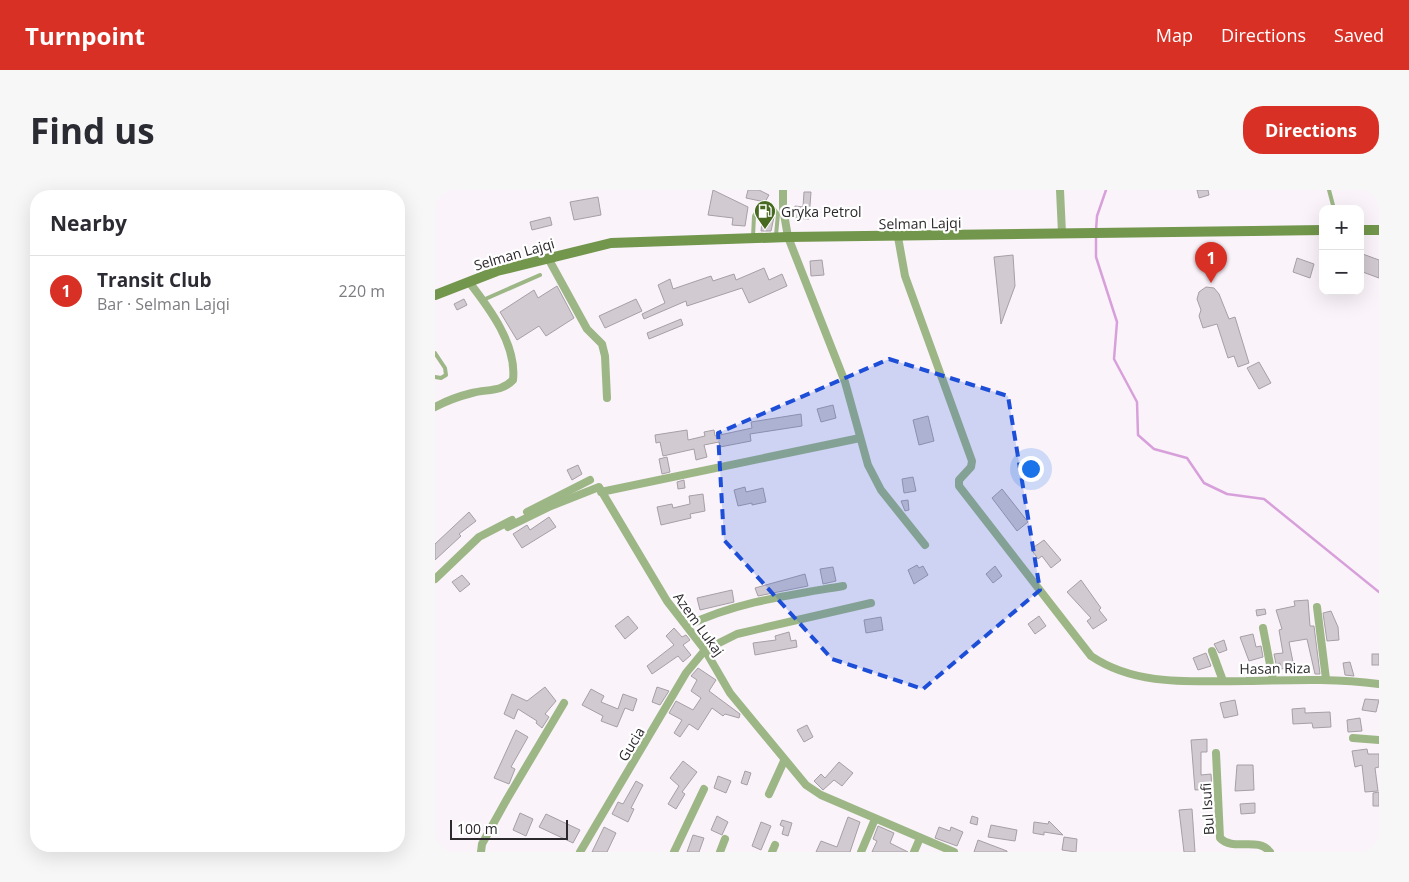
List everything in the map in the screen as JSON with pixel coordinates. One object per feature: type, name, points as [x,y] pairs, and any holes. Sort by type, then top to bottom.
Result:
[{"type":"street","points":[[783,190],[783,208],[788,237],[845,382],[874,479],[925,545]]},
{"type":"street","points":[[1060,190],[1061,233]]},
{"type":"street","name":"Selman Lajqi","points":[[435,296],[497,271],[611,243],[788,237],[1319,230]]},
{"type":"street","points":[[1364,230],[1379,230]]},
{"type":"street","name":"Hasan Riza","points":[[898,237],[905,276],[972,461],[971,467],[959,480],[961,490],[1091,656],[1106,666],[1170,682],[1326,679],[1379,684]]},
{"type":"street","points":[[548,258],[587,329],[602,344],[605,356],[607,398]]},
{"type":"street","points":[[435,407],[447,401],[471,394],[508,386],[513,380],[511,354],[494,318],[469,282]]},
{"type":"street","points":[[508,528],[597,486],[601,492],[861,438]]},
{"type":"street","points":[[435,579],[479,537],[590,480]]},
{"type":"street","name":"Azem Lukaj","points":[[601,492],[662,594],[705,650],[730,693],[763,732],[784,761],[813,791],[954,852]]},
{"type":"street","points":[[687,626],[707,616],[739,607],[843,586]]},
{"type":"street","points":[[705,650],[737,634],[871,603]]},
{"type":"street","points":[[1317,607],[1326,679]]},
{"type":"street","points":[[1263,628],[1273,680]]},
{"type":"street","name":"Gucia","points":[[580,852],[686,673],[705,650]]},
{"type":"street","points":[[1212,652],[1223,681]]},
{"type":"street","points":[[481,852],[482,844],[507,799],[564,703]]},
{"type":"street","points":[[1353,738],[1379,740]]},
{"type":"street","name":"Bul Isufi","points":[[1217,753],[1220,838],[1230,846],[1258,845],[1266,847],[1270,852]]},
{"type":"street","points":[[769,794],[784,761]]},
{"type":"street","points":[[674,852],[703,789]]},
{"type":"street","points":[[861,852],[875,818]]},
{"type":"street","points":[[914,852],[920,838]]},
{"type":"street","points":[[720,852],[725,840]]},
{"type":"lane","points":[[1329,190],[1333,205]]},
{"type":"lane","points":[[753,239],[754,216],[759,208],[765,207],[773,208],[778,214],[776,238]]},
{"type":"lane","points":[[483,300],[540,275]]},
{"type":"lane","points":[[435,353],[445,368],[446,375],[441,378],[435,376]]},
{"type":"highlighted area","points":[[889,359],[1008,396],[1040,590],[923,689],[832,659],[724,540],[718,433]]},
{"type":"building","points":[[713,190],[748,207],[745,226],[732,225],[733,218],[708,215]]},
{"type":"building","points":[[748,190],[759,190],[769,195],[765,202],[746,198]]},
{"type":"building","points":[[1197,190],[1208,190],[1209,195],[1199,198]]},
{"type":"building","points":[[804,192],[811,192],[809,219],[794,218],[795,206],[803,207]]},
{"type":"building","points":[[598,197],[601,215],[574,220],[570,202]]},
{"type":"building","points":[[763,212],[774,217],[771,231],[761,231]]},
{"type":"building","points":[[550,217],[552,225],[532,230],[530,222]]},
{"type":"building","points":[[1364,254],[1379,260],[1379,278],[1364,272]]},
{"type":"building","points":[[1013,255],[1015,286],[1001,324],[994,257]]},
{"type":"building","points":[[1297,258],[1314,264],[1310,278],[1293,272]]},
{"type":"building","points":[[822,260],[824,275],[811,276],[810,261]]},
{"type":"building","points":[[764,268],[769,280],[782,274],[787,286],[749,303],[742,288],[687,306],[686,301],[644,319],[642,314],[665,303],[658,285],[670,279],[673,289],[711,276],[713,281],[734,274],[736,280]]},
{"type":"building","points":[[557,286],[574,318],[546,336],[539,326],[517,340],[500,312],[534,290],[538,298]]},
{"type":"building","points":[[1206,287],[1214,288],[1219,294],[1229,319],[1235,317],[1249,363],[1238,367],[1234,356],[1228,358],[1217,324],[1203,328],[1199,316],[1201,310],[1197,299],[1199,292]]},
{"type":"building","points":[[464,299],[467,305],[457,310],[454,304]]},
{"type":"building","points":[[636,299],[642,311],[605,328],[599,316]]},
{"type":"building","points":[[681,319],[683,325],[649,339],[647,333]]},
{"type":"building","points":[[1259,362],[1271,383],[1259,389],[1247,368]]},
{"type":"building","points":[[833,405],[836,418],[821,422],[817,409]]},
{"type":"building","points":[[801,414],[802,426],[750,434],[751,441],[720,447],[719,442],[704,445],[707,457],[696,460],[694,449],[663,456],[660,442],[656,443],[655,435],[687,430],[688,440],[705,436],[704,432],[714,430],[715,436],[752,428],[751,422]]},
{"type":"building","points":[[928,416],[934,441],[919,445],[913,420]]},
{"type":"building","points":[[667,457],[670,472],[662,474],[659,459]]},
{"type":"building","points":[[578,465],[582,474],[572,480],[567,470]]},
{"type":"building","points":[[913,477],[916,491],[904,493],[902,479]]},
{"type":"building","points":[[684,480],[685,488],[678,489],[677,482]]},
{"type":"building","points":[[745,487],[746,492],[763,488],[766,502],[738,506],[734,490]]},
{"type":"building","points":[[1002,489],[1028,522],[1017,531],[992,498]]},
{"type":"building","points":[[703,494],[705,511],[690,514],[691,518],[661,525],[657,507],[672,504],[673,508],[690,504],[689,496]]},
{"type":"building","points":[[908,500],[909,510],[905,511],[901,501]]},
{"type":"building","points":[[469,512],[476,521],[459,534],[461,536],[435,560],[435,544]]},
{"type":"building","points":[[549,517],[556,527],[522,548],[513,534],[527,525],[530,530]]},
{"type":"building","points":[[1044,540],[1061,560],[1051,568],[1042,556],[1038,559],[1031,549]]},
{"type":"building","points":[[917,565],[919,568],[923,566],[928,575],[914,584],[908,570]]},
{"type":"building","points":[[995,566],[1002,576],[993,583],[986,574]]},
{"type":"building","points":[[833,567],[836,581],[823,584],[820,569]]},
{"type":"building","points":[[805,574],[808,586],[758,596],[755,588]]},
{"type":"building","points":[[462,575],[470,584],[460,592],[452,582]]},
{"type":"building","points":[[1081,580],[1101,608],[1099,610],[1107,620],[1093,629],[1087,621],[1091,618],[1067,592]]},
{"type":"building","points":[[732,590],[734,602],[700,610],[697,598]]},
{"type":"building","points":[[1308,600],[1310,626],[1314,626],[1320,674],[1315,674],[1307,639],[1289,642],[1294,667],[1281,669],[1280,663],[1276,664],[1274,654],[1283,653],[1279,630],[1282,629],[1276,610],[1295,606],[1294,601]]},
{"type":"building","points":[[1265,609],[1266,614],[1257,616],[1256,610]]},
{"type":"building","points":[[1331,611],[1338,627],[1339,640],[1327,641],[1323,613]]},
{"type":"building","points":[[628,616],[638,628],[625,639],[615,626]]},
{"type":"building","points":[[1039,616],[1046,626],[1035,634],[1028,624]]},
{"type":"building","points":[[881,617],[883,630],[866,633],[864,620]]},
{"type":"building","points":[[674,628],[682,637],[686,635],[690,640],[683,645],[691,655],[683,662],[678,656],[652,674],[647,666],[674,645],[666,636]]},
{"type":"building","points":[[789,632],[791,641],[796,640],[797,647],[755,655],[753,643],[776,640],[775,636]]},
{"type":"building","points":[[1253,634],[1256,647],[1261,646],[1263,657],[1249,661],[1240,637]]},
{"type":"building","points":[[1224,640],[1227,650],[1219,653],[1214,644]]},
{"type":"building","points":[[1206,653],[1211,666],[1198,670],[1193,658]]},
{"type":"building","points":[[1372,654],[1379,654],[1379,665],[1372,665]]},
{"type":"building","points":[[1350,662],[1354,676],[1345,675],[1343,663]]},
{"type":"building","points":[[698,668],[716,680],[709,691],[740,714],[739,718],[725,714],[723,716],[712,708],[698,730],[689,724],[680,737],[674,733],[682,720],[669,713],[676,701],[693,710],[701,698],[691,691],[697,680],[691,676]]},
{"type":"building","points":[[545,687],[556,701],[545,714],[549,717],[542,728],[536,723],[537,721],[518,709],[514,719],[504,714],[512,694],[527,701]]},
{"type":"building","points":[[657,687],[669,691],[660,705],[652,702]]},
{"type":"building","points":[[591,689],[604,696],[601,702],[618,709],[623,694],[637,699],[633,711],[625,708],[617,727],[601,721],[603,716],[582,705]]},
{"type":"building","points":[[1365,699],[1379,700],[1376,712],[1362,710]]},
{"type":"building","points":[[1235,700],[1238,715],[1224,718],[1220,703]]},
{"type":"building","points":[[1305,708],[1305,713],[1330,712],[1331,727],[1313,728],[1312,723],[1293,724],[1292,709]]},
{"type":"building","points":[[1360,718],[1362,731],[1348,732],[1347,720]]},
{"type":"building","points":[[807,725],[813,737],[804,742],[797,730]]},
{"type":"building","points":[[516,730],[528,737],[511,767],[515,769],[509,784],[494,778]]},
{"type":"building","points":[[1207,739],[1207,752],[1201,752],[1201,775],[1211,774],[1212,789],[1195,790],[1191,740]]},
{"type":"building","points":[[1367,749],[1368,754],[1379,754],[1379,767],[1375,768],[1378,791],[1365,792],[1362,765],[1355,767],[1352,751]]},
{"type":"building","points":[[683,761],[697,772],[682,792],[685,794],[676,809],[668,804],[679,786],[670,778]]},
{"type":"building","points":[[839,762],[853,773],[842,786],[834,780],[823,790],[814,781],[821,774],[825,778]]},
{"type":"building","points":[[1237,765],[1253,765],[1254,790],[1235,791]]},
{"type":"building","points":[[745,771],[751,773],[747,785],[741,783]]},
{"type":"building","points":[[718,776],[731,781],[726,793],[714,788]]},
{"type":"building","points":[[636,781],[643,785],[631,808],[634,809],[628,822],[612,814],[618,802],[623,804]]},
{"type":"building","points":[[1379,792],[1379,806],[1373,806],[1373,793]]},
{"type":"building","points":[[1255,803],[1255,813],[1241,814],[1240,804]]},
{"type":"building","points":[[1192,809],[1195,852],[1184,852],[1179,810]]},
{"type":"building","points":[[520,813],[533,819],[526,836],[513,830]]},
{"type":"building","points":[[546,814],[580,830],[573,843],[539,827]]},
{"type":"building","points":[[717,816],[728,822],[722,835],[711,830]]},
{"type":"building","points":[[972,816],[978,818],[977,825],[970,823]]},
{"type":"building","points":[[848,817],[860,822],[850,852],[816,852],[821,841],[837,847]]},
{"type":"building","points":[[782,820],[792,823],[788,836],[782,834],[784,827],[780,825]]},
{"type":"building","points":[[1049,821],[1063,835],[1044,832],[1044,835],[1033,833],[1034,822],[1048,824]]},
{"type":"building","points":[[761,822],[771,826],[761,850],[752,846]]},
{"type":"building","points":[[991,825],[1017,830],[1015,841],[988,837]]},
{"type":"building","points":[[878,826],[894,833],[890,843],[908,852],[872,852],[877,841],[873,839]]},
{"type":"building","points":[[604,827],[616,833],[607,852],[592,852]]},
{"type":"building","points":[[939,827],[950,831],[951,827],[963,832],[957,846],[935,838]]},
{"type":"building","points":[[693,835],[704,838],[699,852],[687,852]]},
{"type":"building","points":[[1064,837],[1077,839],[1076,852],[1062,850]]},
{"type":"building","points":[[978,840],[1007,851],[1007,852],[974,852]]},
{"type":"waterway","points":[[1096,230],[1097,216],[1106,190]]},
{"type":"waterway","points":[[1096,235],[1096,257],[1117,322],[1114,359],[1137,402],[1138,435],[1154,449],[1187,458],[1204,483],[1227,494],[1264,499],[1379,592]]},
{"type":"place","name":"Gryka Petrol","points":[[765,230]]},
{"type":"place","name":"Transit Club","points":[[1211,283]]}]
